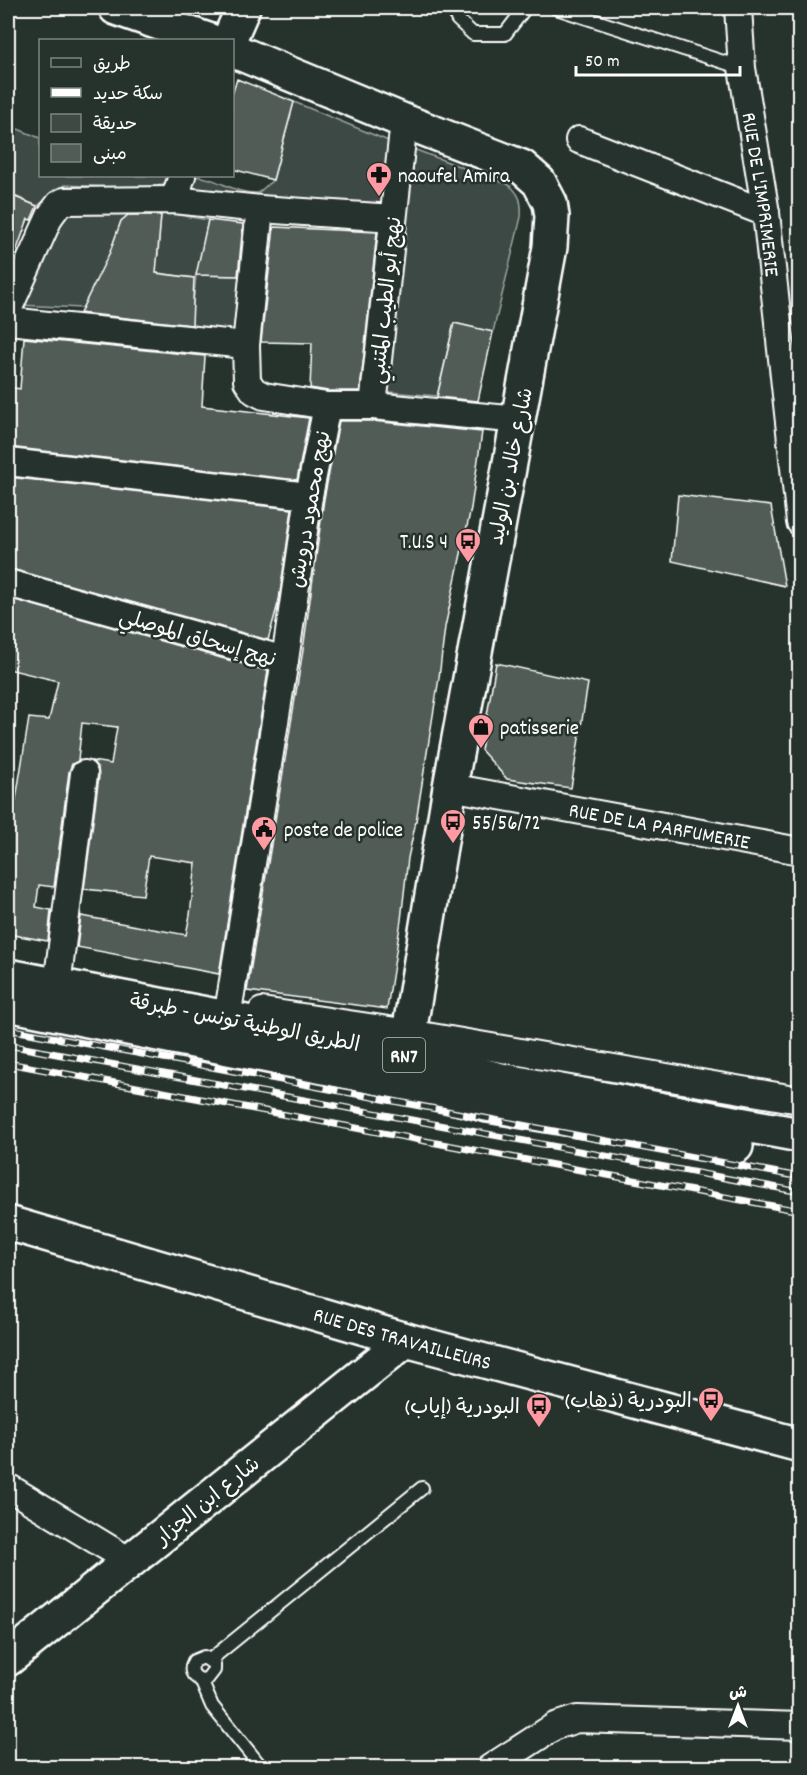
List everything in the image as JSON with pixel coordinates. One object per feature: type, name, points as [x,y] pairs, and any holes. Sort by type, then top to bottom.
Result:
[{"type":"street","points":[[116,8],[205,39]]},
{"type":"street","points":[[229,39],[243,8]]},
{"type":"street","name":"RUE DE L'IMPRIMERIE","points":[[738,8],[742,68],[766,213],[800,522]]},
{"type":"street","name":"شارع خالد بن الوليد","points":[[234,51],[522,167],[539,182],[550,203],[552,216],[550,247],[450,787],[407,1057]]},
{"type":"street","name":"نهج أبو الطيب المتنبي","points":[[374,406],[404,121]]},
{"type":"street","points":[[579,140],[766,213]]},
{"type":"street","points":[[174,200],[182,177]]},
{"type":"street","points":[[8,310],[50,216],[59,204],[73,200],[174,200],[260,209],[393,218]]},
{"type":"street","points":[[260,209],[246,345],[247,381],[254,391],[264,396],[327,406]]},
{"type":"street","points":[[8,321],[246,345]]},
{"type":"street","name":"نهج محمود درويش","points":[[285,660],[309,496],[327,406],[374,406],[519,420]]},
{"type":"street","points":[[8,462],[309,496]]},
{"type":"street","name":"نهج إسحاق الموصلي","points":[[8,583],[285,660],[228,1012]]},
{"type":"street","points":[[8,965],[58,979],[84,774]]},
{"type":"street","name":"RUE DE LA PARFUMERIE","points":[[450,787],[800,851]]},
{"type":"street","name":"الطريق الوطنية تونس - طبرقة","points":[[8,975],[58,979],[228,1012],[501,1080],[800,1135]]},
{"type":"street","name":"الطريق الوطنية تونس - طبرقة","points":[[8,1004],[407,1057],[488,1105],[800,1156]]},
{"type":"street","points":[[407,1057],[800,1100]]},
{"type":"street","name":"RUE DES TRAVAILLEURS","points":[[8,1223],[406,1340],[800,1445]]},
{"type":"street","name":"شارع ابن الجزار","points":[[8,1659],[406,1340]]},
{"type":"street","points":[[8,1487],[130,1561]]},
{"type":"street","points":[[490,1767],[555,1725],[577,1719],[800,1726]]},
{"type":"lane","points":[[458,8],[457,19],[473,34],[505,34],[525,8]]},
{"type":"lane","points":[[556,8],[742,68]]},
{"type":"lane","points":[[262,1767],[212,1706],[201,1680],[207,1679],[214,1670],[210,1660],[422,1488]]},
{"type":"green space","points":[[294,102],[391,142],[383,211],[189,192],[192,177],[209,179],[249,193],[258,193],[273,180]]},
{"type":"green space","points":[[8,125],[39,138],[39,177],[168,177],[166,182],[152,189],[65,185],[37,206],[8,193]]},
{"type":"green space","points":[[408,147],[509,185],[518,195],[521,207],[521,217],[493,332],[454,323],[437,396],[378,391]]},
{"type":"green space","points":[[67,208],[130,214],[121,221],[109,256],[82,308],[19,305]]},
{"type":"green space","points":[[161,212],[208,220],[197,275],[246,276],[235,331],[190,330],[196,276],[194,278],[150,272],[151,257],[158,256]]},
{"type":"building","points":[[237,79],[294,102],[273,180],[234,170],[234,89]]},
{"type":"building","points":[[8,194],[37,206],[31,220],[28,219],[9,271]]},
{"type":"building","points":[[128,215],[161,215],[156,273],[194,278],[192,325],[80,313],[110,252],[121,221]]},
{"type":"building","points":[[208,220],[243,224],[238,276],[196,275]]},
{"type":"building","points":[[274,227],[377,232],[360,391],[328,391],[310,388],[312,343],[261,342]]},
{"type":"building","points":[[454,323],[493,332],[478,401],[437,397]]},
{"type":"building","points":[[24,338],[205,356],[202,406],[309,418],[297,480],[8,447],[8,387],[20,389]]},
{"type":"building","points":[[339,421],[372,421],[482,432],[471,508],[445,627],[439,678],[408,858],[387,1009],[247,991],[303,650],[324,499]]},
{"type":"building","points":[[8,477],[292,509],[279,600],[268,640],[8,568]]},
{"type":"building","points":[[678,495],[771,506],[785,586],[672,561]]},
{"type":"building","points":[[8,598],[268,671],[219,974],[77,947],[81,916],[186,935],[190,915],[196,863],[149,856],[143,895],[84,889],[99,776],[98,768],[92,761],[111,764],[117,727],[82,723],[78,760],[80,760],[72,764],[69,772],[54,887],[39,885],[36,907],[51,910],[48,941],[8,934],[8,849],[29,718],[49,720],[58,681],[8,669]]},
{"type":"building","points":[[496,663],[588,683],[571,788],[507,779],[481,750]]},
{"type":"railway","points":[[8,1029],[800,1177]]},
{"type":"railway","points":[[8,1045],[800,1192]]},
{"type":"railway","points":[[8,1063],[800,1211]]},
{"type":"place","name":"naoufel Amira","points":[[379,198]]},
{"type":"place","name":"T.U.S 4","points":[[468,564]]},
{"type":"place","name":"patisserie","points":[[481,750]]},
{"type":"place","name":"55/56/72","points":[[453,845]]},
{"type":"place","name":"poste de police","points":[[264,852]]},
{"type":"place","name":"البودرية (ذهاب)","points":[[711,1423]]},
{"type":"place","name":"البودرية (إياب)","points":[[539,1429]]}]
